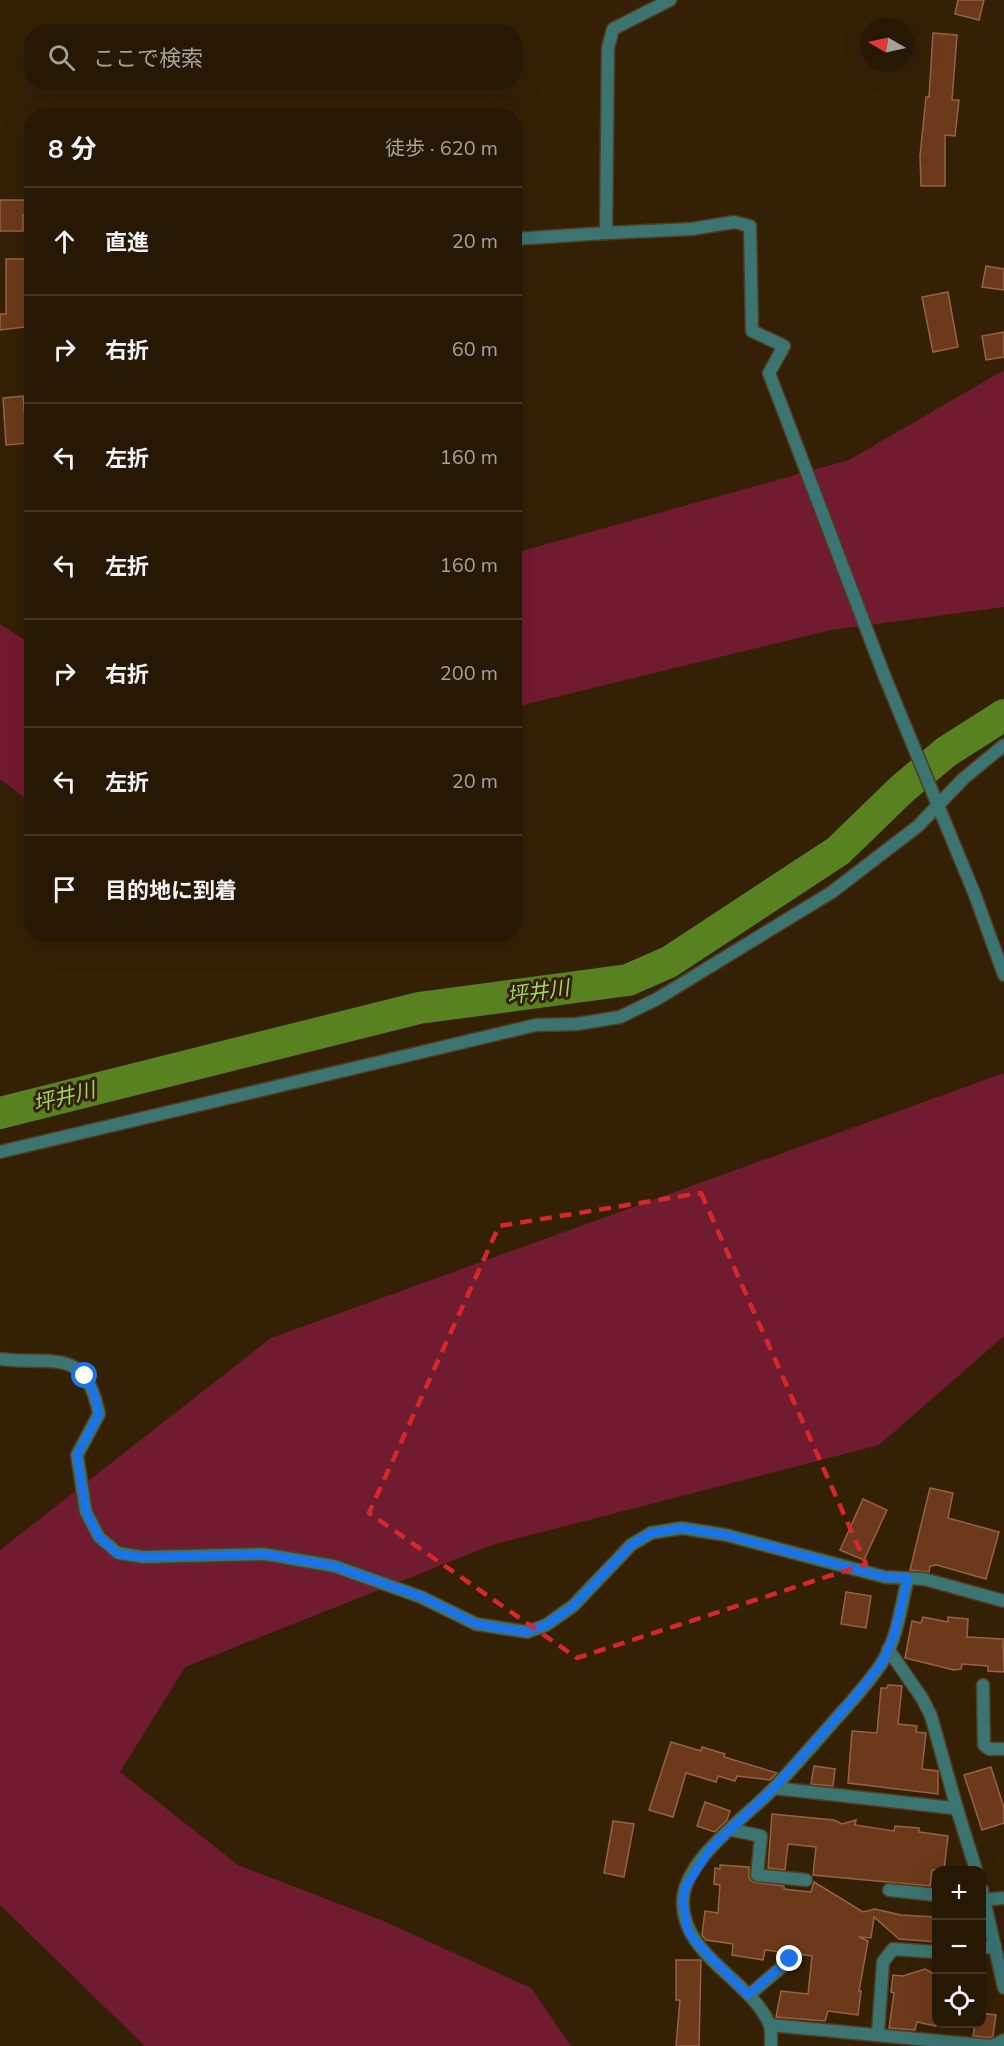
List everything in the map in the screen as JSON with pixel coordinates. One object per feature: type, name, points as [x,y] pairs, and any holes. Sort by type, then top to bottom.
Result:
[{"type":"street","points":[[606,232],[608,48],[613,29],[670,0]]},
{"type":"street","points":[[522,238],[692,229],[734,222],[750,226],[753,331],[784,346],[769,373],[884,675],[938,805],[1004,975]]},
{"type":"street","points":[[0,1152],[536,1025],[577,1024],[620,1017],[657,999],[832,892],[918,826],[963,779],[1004,746]]},
{"type":"street","points":[[0,1359],[67,1362],[85,1376],[94,1392],[99,1414],[77,1455],[86,1512],[99,1537],[118,1554],[143,1557],[264,1554],[334,1566],[422,1597],[476,1624],[526,1632],[546,1625],[573,1606],[631,1545],[651,1533],[682,1528],[726,1535],[876,1575],[932,1581],[1004,1601]]},
{"type":"street","points":[[771,2046],[770,2025],[748,1995],[694,1940],[684,1917],[684,1894],[689,1878],[711,1848],[774,1788],[854,1698],[883,1661],[894,1635],[908,1578]]},
{"type":"street","points":[[888,1649],[922,1698],[931,1716],[975,1866]]},
{"type":"street","points":[[983,1685],[984,1745],[989,1749],[1004,1749]]},
{"type":"street","points":[[774,1788],[953,1808],[958,1812]]},
{"type":"street","points":[[732,1830],[761,1836],[757,1875],[806,1880]]},
{"type":"street","points":[[889,1890],[932,1895]]},
{"type":"street","points":[[986,1897],[1004,1898]]},
{"type":"street","points":[[986,1912],[1004,1988]]},
{"type":"street","points":[[986,1947],[995,1946]]},
{"type":"street","points":[[878,2033],[882,1962],[887,1954],[893,1949],[932,1952]]},
{"type":"street","points":[[748,1995],[790,1959]]},
{"type":"street","points":[[770,2025],[999,2043]]},
{"type":"highlighted area","points":[[701,1193],[866,1564],[577,1658],[369,1513],[499,1226]]},
{"type":"shaded area","points":[[1004,370],[1004,607],[831,630],[522,705],[522,551],[849,460]]},
{"type":"shaded area","points":[[0,624],[24,639],[24,797],[0,779]]},
{"type":"shaded area","points":[[1004,1073],[1004,1336],[879,1445],[492,1545],[185,1667],[120,1772],[238,1865],[381,1920],[531,1988],[571,2046],[145,2046],[0,1905],[0,1550],[271,1338]]},
{"type":"building","points":[[958,0],[984,0],[979,20],[955,14]]},
{"type":"building","points":[[933,33],[957,35],[952,100],[959,100],[955,136],[945,135],[945,186],[921,186],[920,156],[926,97],[929,97]]},
{"type":"building","points":[[0,200],[24,200],[23,231],[0,231]]},
{"type":"building","points":[[6,259],[24,259],[24,327],[0,330],[0,314],[6,314]]},
{"type":"building","points":[[986,266],[1004,269],[1004,290],[982,287]]},
{"type":"building","points":[[948,292],[958,347],[933,352],[922,297]]},
{"type":"building","points":[[1004,332],[1004,357],[986,360],[982,336]]},
{"type":"building","points":[[23,396],[24,443],[6,445],[3,398]]},
{"type":"building","points":[[930,1488],[953,1493],[948,1518],[999,1532],[986,1579],[937,1565],[930,1566],[929,1572],[910,1570]]},
{"type":"building","points":[[863,1499],[887,1510],[864,1560],[840,1550]]},
{"type":"building","points":[[846,1592],[871,1596],[866,1628],[841,1624]]},
{"type":"building","points":[[923,1617],[948,1622],[948,1617],[968,1619],[967,1637],[1003,1639],[1004,1672],[988,1671],[988,1666],[962,1664],[961,1669],[954,1670],[905,1658],[912,1621],[921,1623]]},
{"type":"building","points":[[888,1685],[902,1686],[898,1724],[917,1726],[916,1732],[926,1733],[922,1769],[938,1771],[938,1794],[848,1783],[852,1731],[877,1733],[881,1688],[887,1688]]},
{"type":"building","points":[[671,1742],[701,1751],[702,1747],[725,1754],[724,1757],[777,1773],[770,1780],[737,1776],[735,1781],[718,1776],[716,1782],[686,1773],[673,1817],[649,1810]]},
{"type":"building","points":[[814,1766],[835,1769],[833,1786],[811,1784]]},
{"type":"building","points":[[991,1767],[1004,1808],[1004,1823],[982,1830],[964,1775]]},
{"type":"building","points":[[705,1802],[730,1811],[727,1820],[715,1832],[697,1826]]},
{"type":"building","points":[[772,1814],[834,1820],[842,1824],[856,1820],[855,1825],[894,1831],[895,1826],[919,1828],[919,1832],[948,1836],[944,1866],[932,1866],[930,1886],[813,1875],[816,1847],[788,1844],[785,1870],[768,1868]]},
{"type":"building","points":[[613,1821],[634,1824],[624,1877],[604,1873]]},
{"type":"building","points":[[720,1865],[749,1867],[749,1878],[753,1882],[784,1886],[784,1889],[811,1892],[814,1882],[863,1912],[875,1909],[901,1915],[932,1917],[932,1942],[899,1939],[874,1917],[871,1938],[859,1937],[868,1941],[859,1991],[861,1991],[858,2015],[828,2011],[825,2021],[776,2017],[781,1991],[808,1994],[812,1956],[765,1950],[763,1960],[732,1955],[733,1944],[706,1940],[702,1935],[705,1911],[718,1913],[720,1885],[714,1884],[715,1868],[720,1869]]},
{"type":"building","points":[[676,1960],[701,1960],[699,2046],[676,2046],[680,2000],[676,2000]]},
{"type":"building","points":[[925,1969],[932,1973],[932,2025],[917,2022],[915,2030],[889,2028],[894,1993],[891,1992],[893,1975],[903,1976]]},
{"type":"building","points":[[986,2014],[996,2015],[993,2036],[990,2038],[973,2036],[974,2028],[986,2028]]},
{"type":"waterway","name":"坪井川","points":[[0,1113],[419,1008],[628,980],[669,962],[838,851],[902,789],[946,752],[1004,715]]},
{"type":"route","points":[[85,1376],[94,1392],[99,1414],[77,1455],[86,1512],[99,1537],[118,1554],[143,1557],[264,1554],[334,1566],[422,1597],[476,1624],[526,1632],[546,1625],[573,1606],[631,1545],[651,1533],[682,1528],[726,1535],[866,1573],[908,1578],[894,1635],[883,1661],[854,1698],[774,1788],[711,1848],[689,1878],[685,1888],[683,1901],[687,1929],[694,1940],[748,1995],[790,1959]]}]
